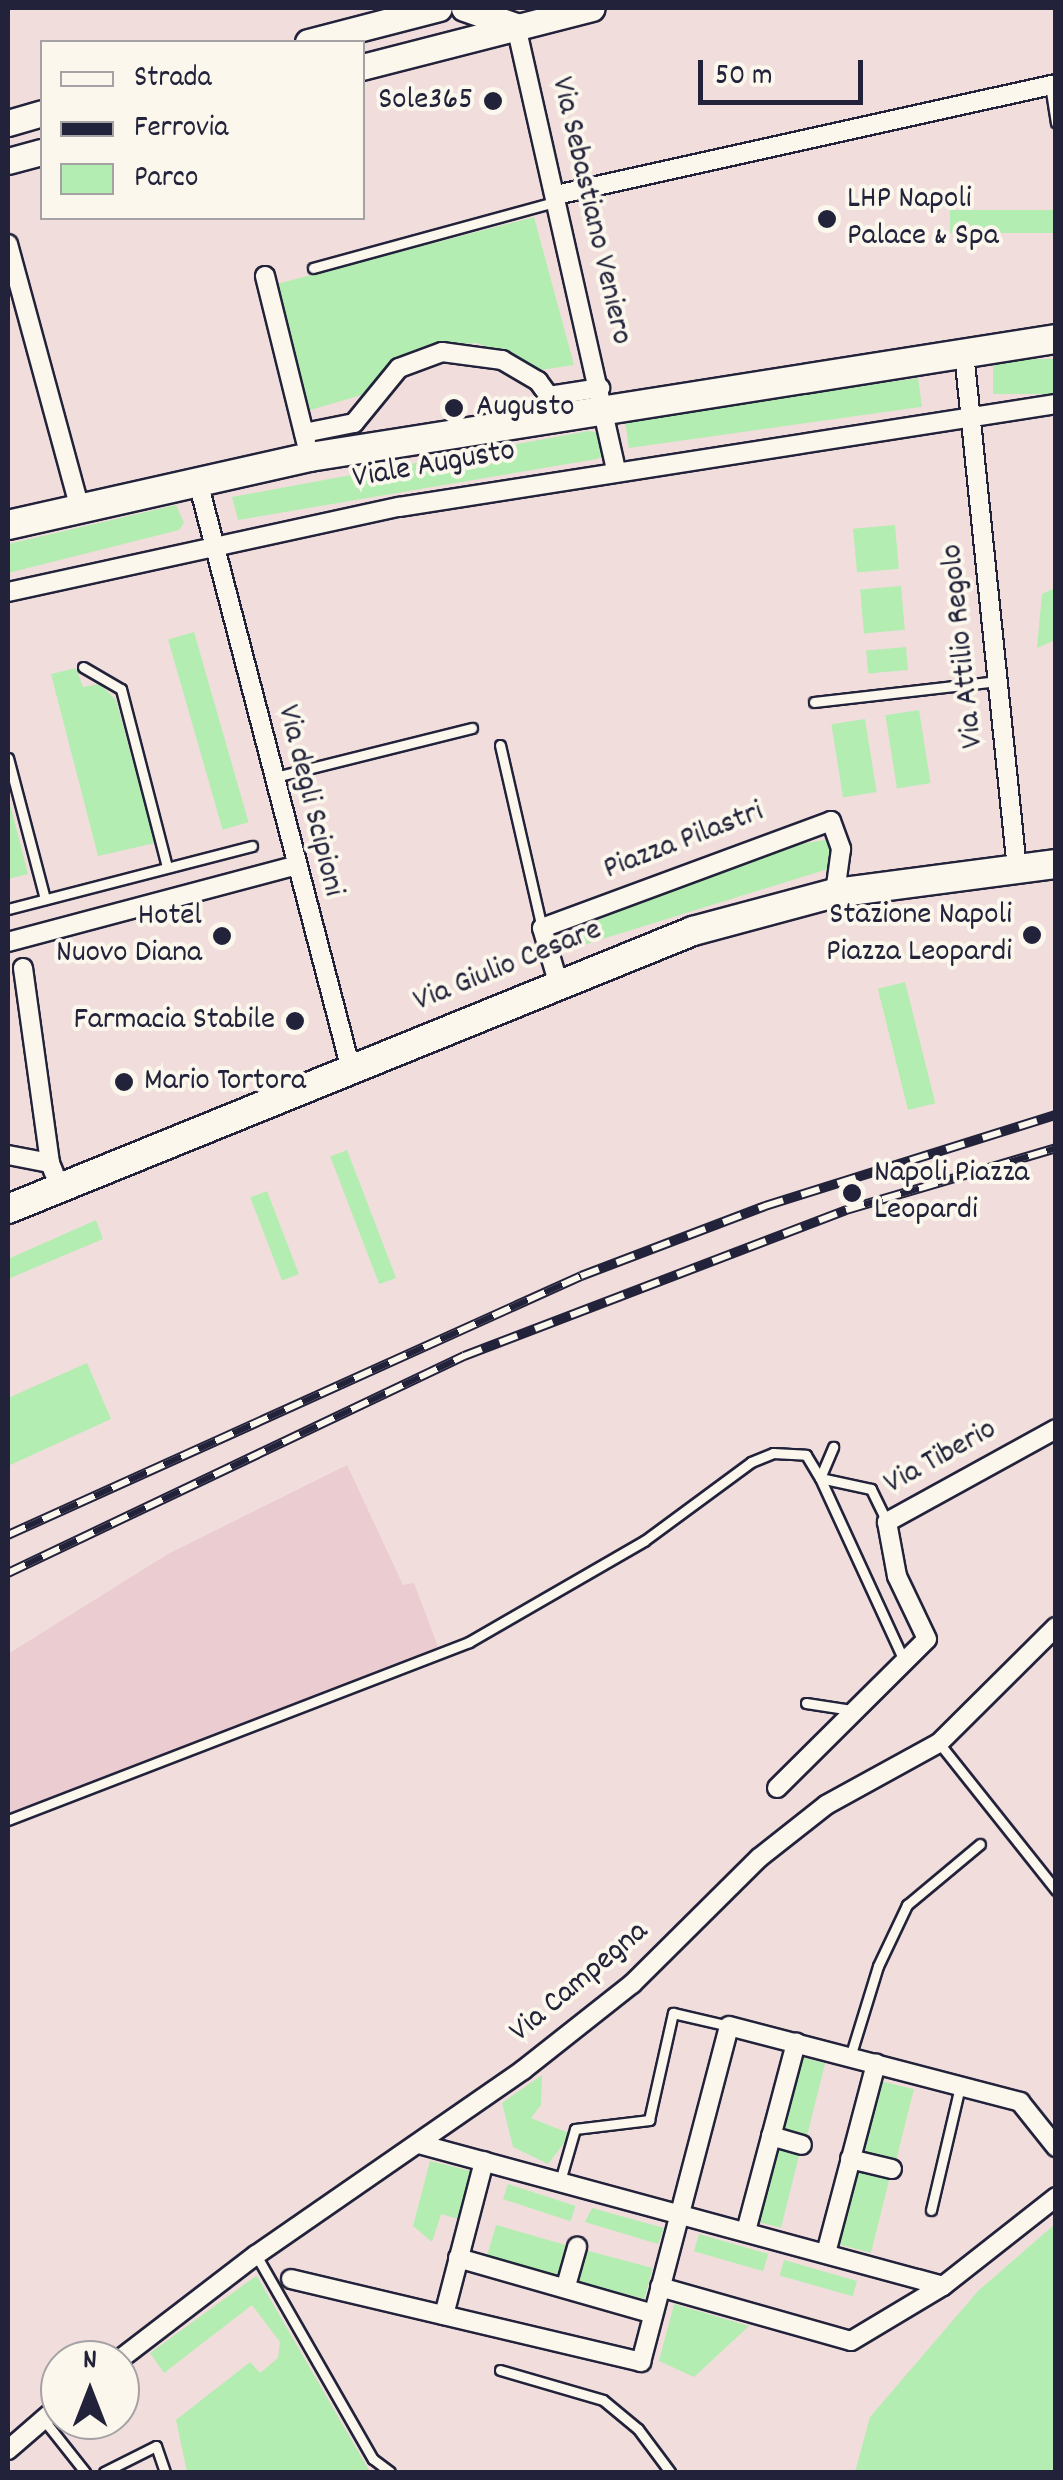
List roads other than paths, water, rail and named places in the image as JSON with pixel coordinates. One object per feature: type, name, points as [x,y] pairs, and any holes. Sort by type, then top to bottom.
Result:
[{"type":"main road","name":"Viale Augusto","points":[[8,525],[198,482],[307,445],[602,398],[1056,339]]},
{"type":"main road","name":"Via Giulio Cesare","points":[[8,1209],[55,1175],[351,1070],[558,982],[693,931],[835,892],[1056,864]]},
{"type":"street","points":[[316,40],[439,8]]},
{"type":"street","points":[[464,8],[516,26]]},
{"type":"street","points":[[365,66],[592,8]]},
{"type":"street","name":"Via Sebastiano Veniero","points":[[516,26],[616,471]]},
{"type":"street","points":[[556,198],[1053,85]]},
{"type":"street","points":[[8,123],[40,115]]},
{"type":"street","points":[[8,161],[40,153]]},
{"type":"street","points":[[8,244],[80,506]]},
{"type":"street","points":[[265,276],[307,445],[354,423],[399,368],[442,352],[502,360],[538,380],[549,396],[602,398]]},
{"type":"street","name":"Via Attilio Regolo","points":[[964,353],[1017,869]]},
{"type":"street","name":"Viale Augusto","points":[[8,592],[214,545],[616,471],[1056,404]]},
{"type":"street","name":"Via degli Scipioni","points":[[198,482],[293,866],[351,1070]]},
{"type":"street","name":"Piazza Pilastri","points":[[542,928],[831,820],[841,849],[835,892]]},
{"type":"street","points":[[8,942],[293,866]]},
{"type":"street","points":[[542,928],[558,982]]},
{"type":"street","points":[[22,968],[55,1175]]},
{"type":"street","points":[[8,1156],[55,1175]]},
{"type":"street","name":"Via Tiberio","points":[[777,1788],[851,1710],[927,1639],[896,1576],[887,1522],[1056,1429]]},
{"type":"street","name":"Via Campegna","points":[[140,2343],[256,2255],[418,2144],[632,1984],[759,1858],[826,1805],[939,1743],[1056,1627]]},
{"type":"street","points":[[291,2279],[641,2362],[730,2026],[1020,2102],[1056,2146]]},
{"type":"street","points":[[746,2231],[796,2043]]},
{"type":"street","points":[[826,2253],[876,2064]]},
{"type":"street","points":[[771,2136],[802,2144]]},
{"type":"street","points":[[418,2144],[944,2286]]},
{"type":"street","points":[[850,2159],[892,2169]]},
{"type":"street","points":[[444,2315],[484,2161]]},
{"type":"street","points":[[660,2287],[851,2342],[944,2286],[1056,2198]]},
{"type":"street","points":[[566,2286],[577,2248]]},
{"type":"street","points":[[458,2258],[654,2314]]},
{"type":"street","points":[[8,2450],[40,2421]]},
{"type":"lane","points":[[1053,85],[1056,123]]},
{"type":"lane","points":[[313,268],[556,198]]},
{"type":"lane","points":[[82,668],[121,689],[166,867]]},
{"type":"lane","points":[[814,702],[998,681]]},
{"type":"lane","points":[[272,778],[472,728]]},
{"type":"lane","points":[[500,744],[542,928]]},
{"type":"lane","points":[[8,758],[45,899]]},
{"type":"lane","points":[[8,908],[252,846]]},
{"type":"lane","points":[[820,1478],[833,1447]]},
{"type":"lane","points":[[8,1820],[469,1642],[644,1541],[750,1462],[773,1453],[806,1456],[820,1478],[904,1661]]},
{"type":"lane","points":[[820,1478],[871,1489],[887,1522]]},
{"type":"lane","points":[[806,1703],[851,1710]]},
{"type":"lane","points":[[939,1743],[1056,1890]]},
{"type":"lane","points":[[850,2058],[878,1966],[907,1906],[980,1844]]},
{"type":"lane","points":[[560,2181],[575,2129],[649,2120],[673,2013],[730,2026]]},
{"type":"lane","points":[[931,2210],[960,2086]]},
{"type":"lane","points":[[256,2255],[373,2459],[390,2472]]},
{"type":"lane","points":[[500,2370],[603,2400],[638,2429],[670,2472]]},
{"type":"lane","points":[[59,2440],[85,2472]]},
{"type":"lane","points":[[104,2472],[156,2446],[164,2472]]},
{"type":"railway","points":[[8,1535],[581,1276],[765,1206],[1056,1115]]},
{"type":"railway","points":[[8,1573],[464,1356],[846,1210],[1056,1148]]},
{"type":"place","name":"Sole365","points":[[493,101]]},
{"type":"place","name":"LHP Napoli Palace & Spa","points":[[827,219]]},
{"type":"place","name":"Augusto","points":[[454,408]]},
{"type":"place","name":"Stazione Napoli Piazza Leopardi","points":[[1032,935]]},
{"type":"place","name":"Hotel Nuovo Diana","points":[[222,936]]},
{"type":"place","name":"Farmacia Stabile","points":[[295,1021]]},
{"type":"place","name":"Mario Tortora","points":[[124,1082]]},
{"type":"place","name":"Napoli Piazza Leopardi","points":[[852,1193]]}]
